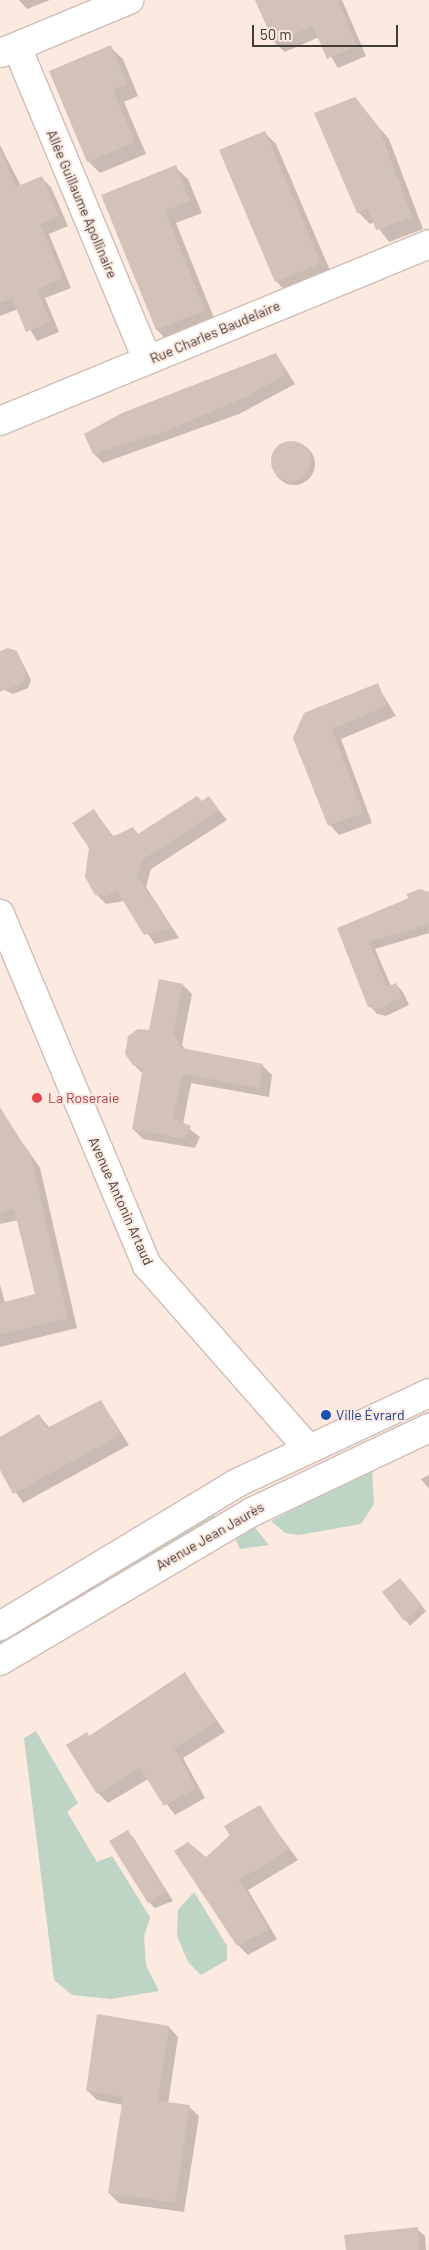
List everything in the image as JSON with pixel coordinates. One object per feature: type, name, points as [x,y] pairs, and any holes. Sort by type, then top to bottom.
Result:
[{"type":"street","points":[[8,50],[129,0]]},
{"type":"street","name":"Allée Guillaume Apollinaire","points":[[8,50],[147,360]]},
{"type":"street","name":"Rue Charles Baudelaire","points":[[0,421],[429,244]]},
{"type":"street","name":"Avenue Antonin Artaud","points":[[0,914],[147,1265],[306,1447]]},
{"type":"street","points":[[0,1626],[210,1497],[306,1447],[429,1394]]},
{"type":"street","name":"Avenue Jean Jaurès","points":[[0,1661],[252,1512],[429,1428]]},
{"type":"green space","points":[[372,1469],[374,1504],[361,1524],[299,1535],[285,1533],[271,1521]]},
{"type":"green space","points":[[212,1509],[216,1519],[0,1649],[0,1636]]},
{"type":"green space","points":[[253,1525],[269,1545],[240,1549],[233,1534]]},
{"type":"green space","points":[[36,1731],[78,1803],[67,1812],[97,1862],[112,1856],[150,1917],[144,1937],[146,1965],[159,1991],[111,1999],[72,1995],[54,1980],[24,1738]]},
{"type":"green space","points":[[194,1892],[227,1946],[227,1960],[201,1975],[188,1962],[177,1936],[178,1910]]},
{"type":"building","points":[[255,0],[337,0],[357,46],[327,59],[313,26],[274,43]]},
{"type":"building","points":[[111,45],[127,84],[113,89],[135,142],[87,162],[49,71]]},
{"type":"building","points":[[355,97],[378,126],[412,217],[376,230],[368,208],[357,213],[314,113]]},
{"type":"building","points":[[265,131],[321,263],[275,282],[219,150]]},
{"type":"building","points":[[0,148],[16,187],[42,176],[59,216],[40,224],[63,278],[37,289],[50,322],[26,332],[12,298],[0,303]]},
{"type":"building","points":[[176,165],[190,201],[165,211],[205,311],[156,330],[101,195]]},
{"type":"building","points":[[276,353],[286,374],[248,396],[164,432],[93,454],[84,434],[122,413]]},
{"type":"building","points":[[291,441],[305,447],[311,461],[305,475],[291,481],[277,475],[271,461],[277,447]]},
{"type":"building","points":[[8,648],[17,651],[26,674],[23,683],[0,692],[0,651]]},
{"type":"building","points":[[378,683],[387,706],[332,729],[363,813],[328,826],[293,738],[304,713]]},
{"type":"building","points":[[197,796],[202,801],[209,796],[219,810],[142,860],[137,876],[171,928],[144,935],[117,891],[107,896],[95,895],[85,877],[89,848],[72,823],[94,809],[112,837],[133,827],[138,834]]},
{"type":"building","points":[[420,889],[429,892],[429,924],[369,942],[387,987],[396,983],[402,997],[378,1009],[368,1007],[337,928],[409,898],[406,894]]},
{"type":"building","points":[[159,979],[183,984],[173,1034],[182,1048],[263,1064],[260,1088],[182,1074],[173,1118],[191,1126],[185,1139],[132,1129],[143,1068],[133,1065],[125,1054],[128,1036],[138,1029],[149,1030]]},
{"type":"building","points":[[0,1107],[31,1157],[68,1318],[0,1334],[0,1303],[35,1294],[14,1209],[0,1212]]},
{"type":"building","points":[[101,1400],[120,1435],[13,1494],[0,1470],[0,1437],[39,1414],[47,1428]]},
{"type":"building","points":[[400,1578],[422,1605],[404,1621],[382,1592]]},
{"type":"building","points":[[185,1672],[216,1722],[174,1748],[196,1788],[164,1806],[140,1768],[97,1794],[66,1745],[87,1732],[89,1736]]},
{"type":"building","points":[[260,1805],[289,1850],[239,1880],[269,1929],[237,1946],[174,1851],[188,1842],[206,1857],[230,1836],[224,1826]]},
{"type":"building","points":[[128,1830],[166,1892],[148,1903],[109,1841]]},
{"type":"building","points":[[97,2014],[169,2026],[158,2101],[190,2105],[175,2203],[108,2193],[123,2097],[86,2091]]},
{"type":"building","points":[[418,2227],[419,2250],[346,2250],[344,2235]]},
{"type":"place","name":"La Roseraie","points":[[37,1098]]},
{"type":"place","name":"Ville Évrard","points":[[326,1415]]}]
